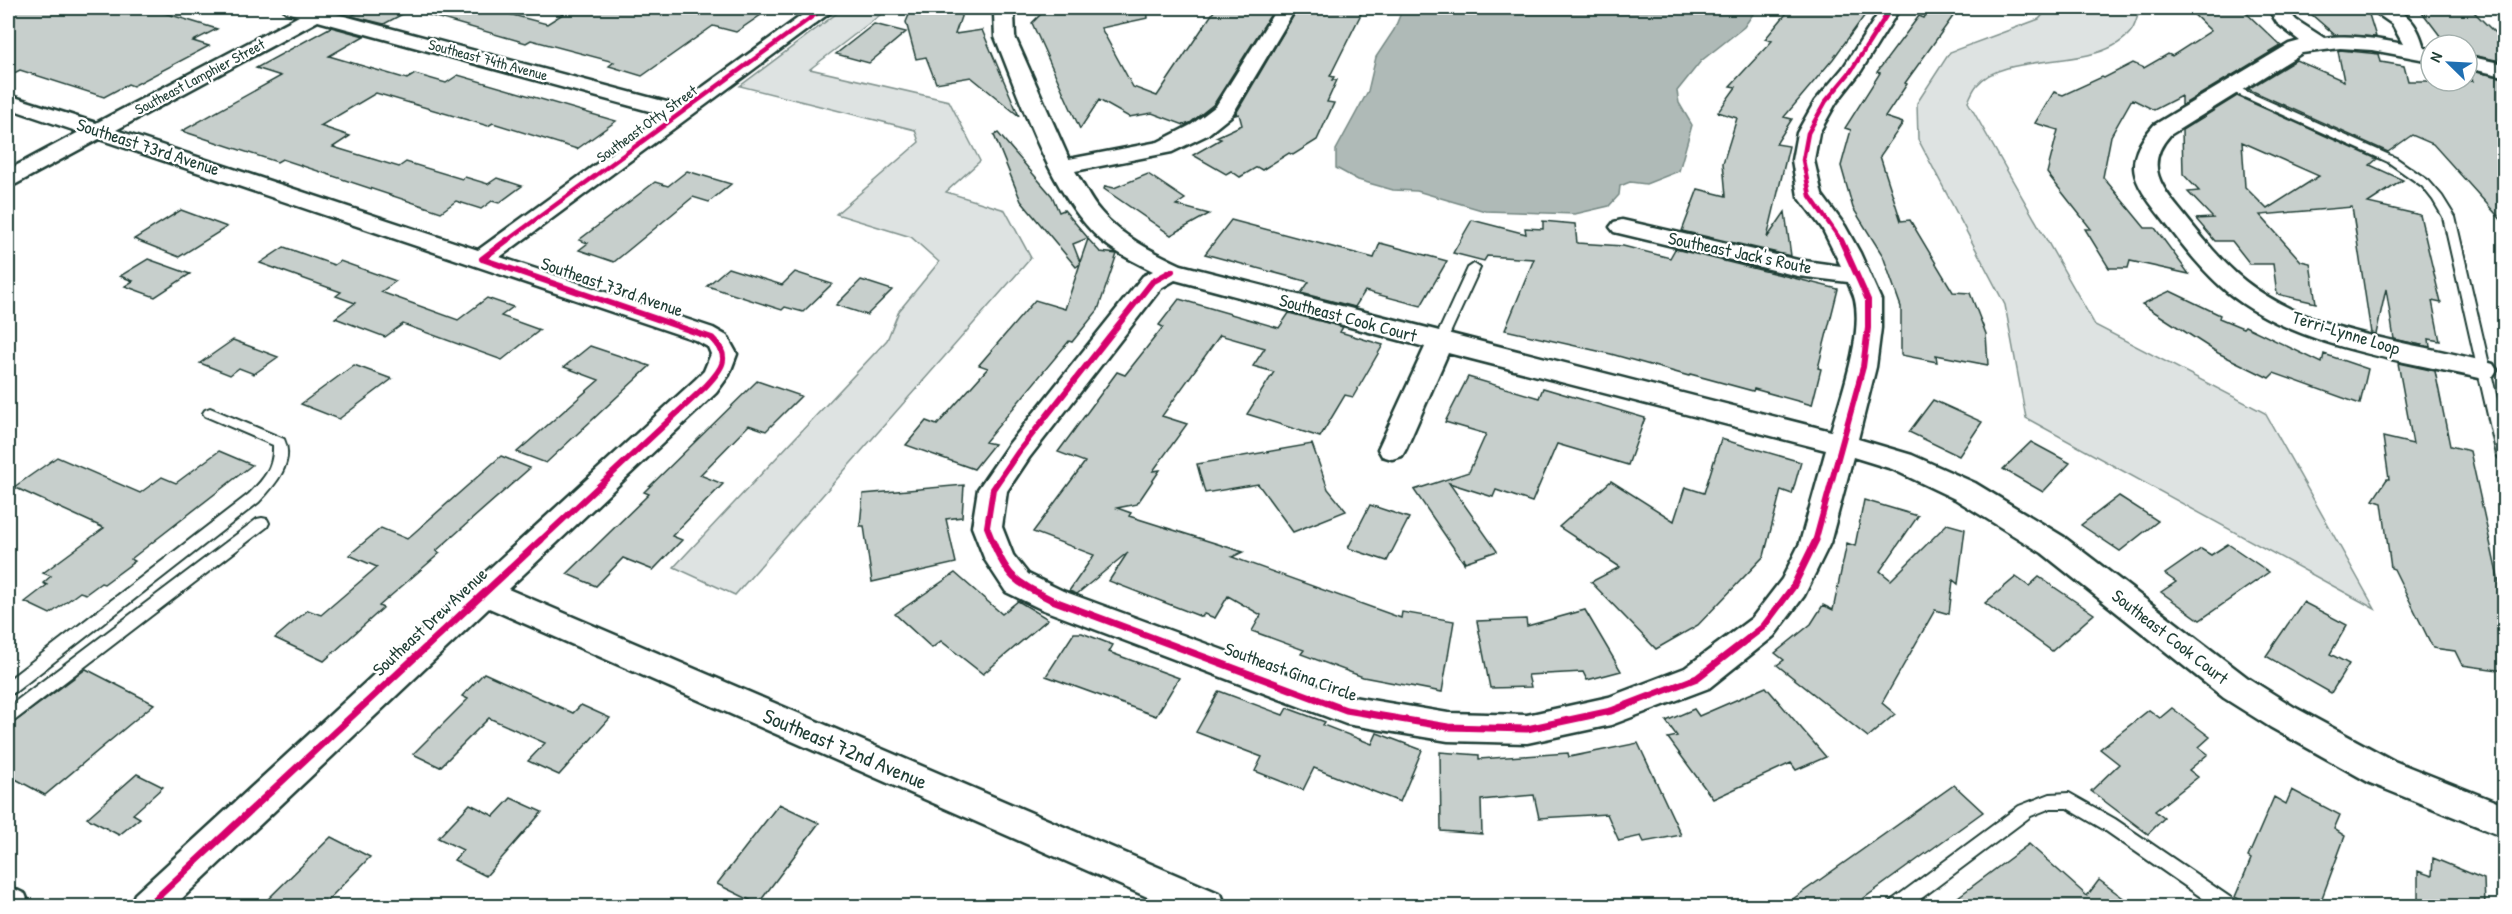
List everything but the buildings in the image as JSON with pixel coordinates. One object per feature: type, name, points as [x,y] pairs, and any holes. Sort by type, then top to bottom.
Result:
[{"type":"street","name":"Southeast 74th Avenue","points":[[293,8],[322,11],[682,113]]},
{"type":"street","name":"Southeast Otty Street","points":[[482,259],[824,8]]},
{"type":"street","name":"Southeast Cook Court","points":[[1007,8],[1004,14],[1005,37],[1061,167],[1089,214],[1111,236],[1140,255],[1172,271],[1842,444],[1902,462],[1965,491],[2053,545],[2236,688],[2282,717],[2382,772],[2505,821]]},
{"type":"street","points":[[1061,167],[1164,147],[1199,130],[1224,110],[1286,8]]},
{"type":"street","points":[[1842,444],[1863,368],[1868,328],[1868,300],[1833,226],[1810,196],[1803,160],[1808,133],[1826,101],[1851,71],[1891,8]]},
{"type":"street","points":[[2277,8],[2279,14],[2296,30],[2318,43]]},
{"type":"street","points":[[2379,8],[2404,24],[2419,47]]},
{"type":"street","name":"Southeast Lamphier Street","points":[[8,179],[322,11]]},
{"type":"street","name":"Terri-Lynne Loop","points":[[2419,53],[2372,44],[2340,42],[2318,43],[2296,48],[2162,130],[2148,147],[2145,165],[2155,194],[2215,268],[2239,290],[2266,307],[2309,326],[2354,340],[2484,370]]},
{"type":"street","points":[[2479,65],[2505,70]]},
{"type":"street","name":"Southeast 73rd Avenue","points":[[8,101],[704,334],[718,342],[724,354]]},
{"type":"street","name":"Southeast Jack's Route","points":[[1622,227],[1798,268],[1858,276]]},
{"type":"street","name":"Southeast Gina Circle","points":[[1172,271],[1152,282],[1019,452],[993,489],[987,526],[1000,560],[1017,583],[1052,600],[1346,710],[1448,727],[1527,729],[1611,711],[1697,678],[1762,627],[1793,587],[1815,543],[1842,444]]},
{"type":"street","points":[[1392,449],[1440,342]]},
{"type":"street","name":"Southeast Drew Avenue","points":[[148,906],[706,386],[722,365],[724,354]]},
{"type":"street","name":"Southeast 72nd Avenue","points":[[483,592],[1208,906]]},
{"type":"street","points":[[8,904],[12,906]]},
{"type":"lane","points":[[2230,87],[2392,160],[2415,174],[2434,190],[2449,217],[2505,455]]},
{"type":"lane","points":[[1440,342],[1474,268]]},
{"type":"lane","points":[[8,688],[254,498],[274,477],[281,460],[279,442],[210,413]]},
{"type":"lane","points":[[8,716],[262,523]]},
{"type":"lane","points":[[1898,906],[2025,811],[2050,801],[2069,800],[2109,824],[2228,906]]},
{"type":"shaded area","points":[[844,8],[889,8],[810,69],[949,101],[980,161],[946,192],[1005,210],[1031,258],[735,595],[674,567],[887,340],[899,311],[939,262],[911,237],[836,214],[919,142],[915,130],[740,86]]},
{"type":"shaded area","points":[[1403,8],[1762,8],[1755,11],[1744,27],[1701,61],[1677,91],[1679,103],[1692,125],[1679,171],[1646,184],[1630,182],[1620,186],[1619,195],[1609,206],[1575,214],[1485,211],[1417,191],[1393,190],[1358,180],[1336,168],[1336,150],[1368,91],[1376,57],[1394,30]]},
{"type":"shaded area","points":[[2049,8],[2140,8],[2132,30],[2118,44],[2099,52],[2077,57],[2009,67],[1991,74],[1977,85],[1968,102],[2095,325],[2265,413],[2375,609],[2026,418],[2005,305],[1918,139],[1917,103],[1950,52],[2039,19]]},
{"type":"cycle path","points":[[482,259],[824,8]]},
{"type":"cycle path","points":[[1172,271],[1152,282],[1019,451],[993,489],[987,527],[1000,560],[1017,583],[1052,600],[1346,710],[1448,727],[1527,729],[1611,711],[1697,678],[1763,627],[1793,587],[1815,543],[1863,367],[1868,328],[1868,300],[1848,253],[1833,226],[1810,196],[1803,160],[1808,133],[1826,101],[1851,71],[1891,8]]},
{"type":"cycle path","points":[[148,906],[706,386],[723,362],[722,350],[712,338],[482,259]]}]
